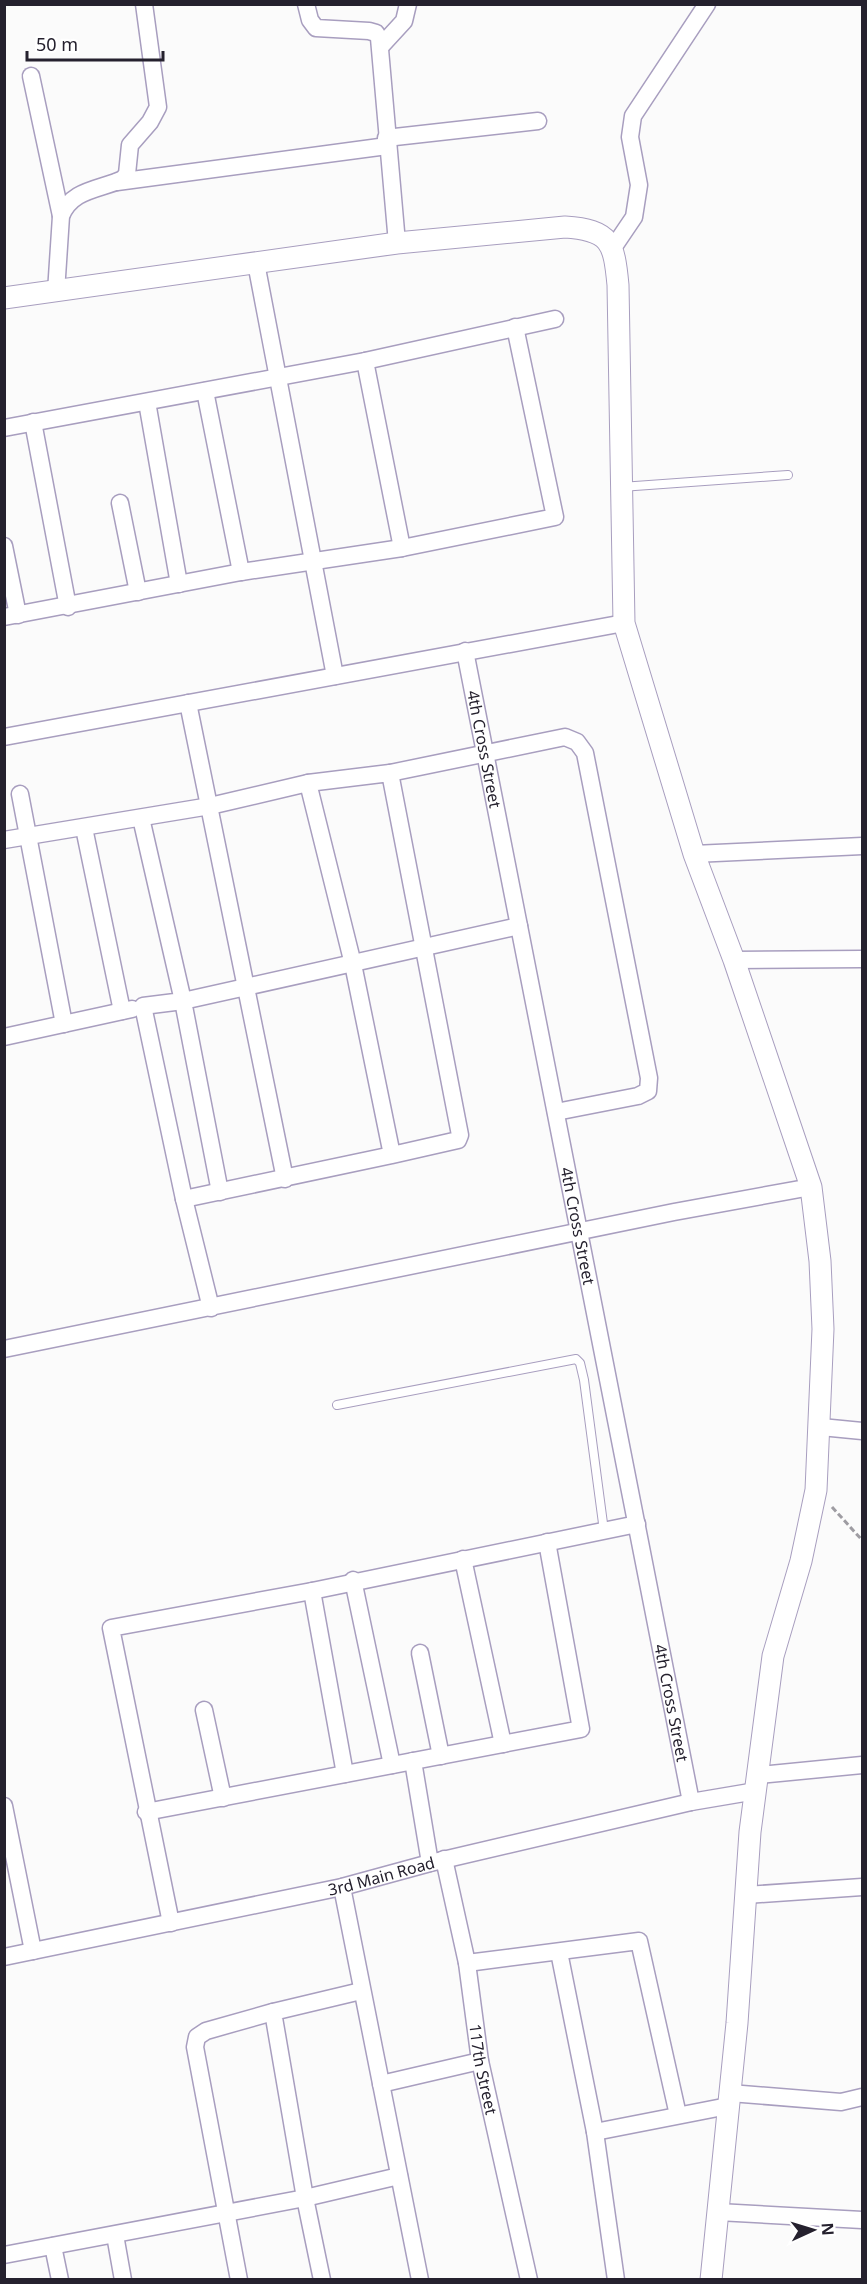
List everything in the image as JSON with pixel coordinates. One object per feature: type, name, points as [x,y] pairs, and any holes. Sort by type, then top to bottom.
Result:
[{"type":"street","points":[[116,182],[127,174],[130,145],[150,122],[158,107],[144,4]]},
{"type":"street","points":[[306,4],[309,20],[316,28],[376,33],[381,46],[386,142],[397,243]]},
{"type":"street","points":[[381,46],[404,21],[408,4]]},
{"type":"street","points":[[613,248],[634,217],[639,185],[630,136],[633,116],[707,4]]},
{"type":"street","points":[[31,76],[61,216],[56,292]]},
{"type":"street","points":[[61,216],[66,205],[78,194],[116,182],[538,121]]},
{"type":"street","points":[[4,298],[397,243],[565,227],[590,229],[606,238],[613,248],[618,285],[624,623],[693,854],[734,960],[811,1187],[820,1261],[823,1329],[816,1490],[801,1561],[773,1656],[746,1894],[711,2280]]},
{"type":"street","points":[[256,263],[335,676]]},
{"type":"street","points":[[4,428],[365,361],[555,319]]},
{"type":"street","points":[[4,546],[11,616],[68,607],[241,572],[402,548],[555,517],[515,327]]},
{"type":"street","points":[[365,361],[402,548]]},
{"type":"street","points":[[205,391],[241,572]]},
{"type":"street","points":[[147,402],[179,584]]},
{"type":"street","points":[[33,422],[68,607]]},
{"type":"street","points":[[120,503],[138,592]]},
{"type":"street","points":[[4,737],[624,623]]},
{"type":"street","name":"4th Cross Street","points":[[465,651],[691,1802]]},
{"type":"street","points":[[188,703],[248,988],[285,1179]]},
{"type":"street","points":[[4,840],[210,806],[308,783],[390,773],[565,737],[577,742],[585,753],[649,1078],[648,1091],[638,1096],[556,1113]]},
{"type":"street","points":[[184,1199],[458,1140],[460,1135],[390,773]]},
{"type":"street","points":[[308,783],[353,964],[392,1155]]},
{"type":"street","points":[[20,794],[64,1024]]},
{"type":"street","points":[[141,818],[183,1001],[220,1192]]},
{"type":"street","points":[[84,828],[122,1011]]},
{"type":"street","points":[[693,854],[862,846]]},
{"type":"street","points":[[4,1037],[143,1006],[183,1001],[248,988],[519,926]]},
{"type":"street","points":[[734,960],[862,959]]},
{"type":"street","points":[[143,1006],[210,1308]]},
{"type":"street","points":[[4,1349],[674,1212],[811,1187]]},
{"type":"street","points":[[820,1427],[862,1431]]},
{"type":"street","points":[[171,1923],[146,1812],[111,1628],[312,1591],[353,1580],[637,1524]]},
{"type":"street","points":[[146,1812],[580,1729],[547,1542]]},
{"type":"street","points":[[464,1559],[503,1744]]},
{"type":"street","points":[[353,1580],[392,1765]]},
{"type":"street","points":[[312,1591],[345,1774]]},
{"type":"street","points":[[420,1653],[441,1756]]},
{"type":"street","points":[[204,1710],[223,1798]]},
{"type":"street","name":"117th Street","points":[[412,1761],[437,1861],[467,1963],[480,2061],[529,2280]]},
{"type":"street","name":"3rd Main Road","points":[[4,1957],[342,1887],[437,1861],[691,1802],[758,1783],[862,1766]]},
{"type":"street","points":[[4,1806],[33,1951]]},
{"type":"street","points":[[342,1887],[420,2280]]},
{"type":"street","points":[[746,1894],[862,1887]]},
{"type":"street","points":[[467,1963],[639,1941],[678,2115]]},
{"type":"street","points":[[559,1952],[595,2132],[616,2280]]},
{"type":"street","points":[[238,2280],[227,2211],[201,2086],[195,2047],[197,2037],[206,2031],[361,1990]]},
{"type":"street","points":[[273,2012],[304,2198],[322,2280]]},
{"type":"street","points":[[381,2084],[480,2061]]},
{"type":"street","points":[[595,2132],[678,2115],[729,2099],[841,2103],[862,2097]]},
{"type":"street","points":[[4,2255],[304,2198],[399,2176]]},
{"type":"street","points":[[718,2212],[862,2220]]},
{"type":"street","points":[[115,2235],[123,2280]]},
{"type":"street","points":[[53,2246],[60,2280]]},
{"type":"lane","points":[[621,487],[788,475]]},
{"type":"lane","points":[[337,1405],[576,1359],[580,1363],[584,1380],[604,1531]]},
{"type":"path","points":[[816,1490],[862,1540]]}]
